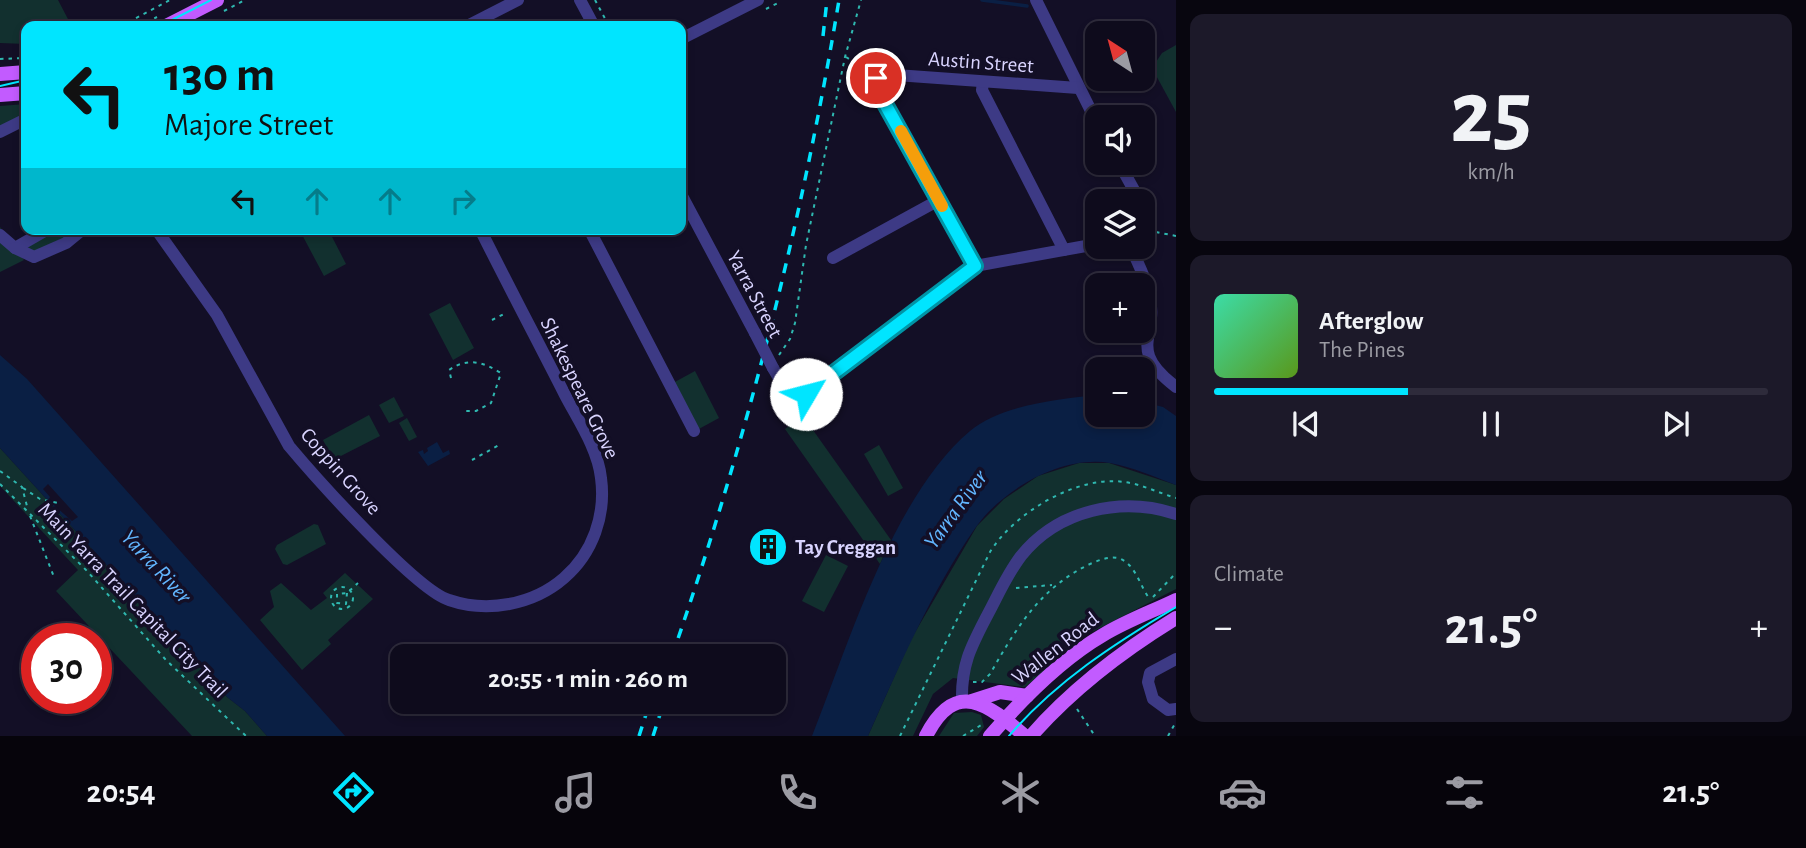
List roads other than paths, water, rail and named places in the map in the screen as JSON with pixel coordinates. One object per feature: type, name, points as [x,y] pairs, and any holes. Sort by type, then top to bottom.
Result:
[{"type":"main road","points":[[175,21],[213,1]]},
{"type":"main road","points":[[0,74],[21,72]]},
{"type":"main road","points":[[0,95],[21,93]]},
{"type":"main road","name":"Wallen Road","points":[[987,730],[1004,719],[1027,695],[1095,639],[1176,600]]},
{"type":"main road","points":[[1031,736],[1064,700],[1095,673],[1176,618]]},
{"type":"main road","points":[[926,736],[944,709],[1000,692],[1027,695]]},
{"type":"main road","points":[[967,701],[988,707],[1026,736]]},
{"type":"street","points":[[485,21],[518,0]]},
{"type":"street","points":[[580,0],[591,21]]},
{"type":"street","points":[[686,36],[758,0]]},
{"type":"street","points":[[1036,0],[1087,105]]},
{"type":"street","name":"Austin Street","points":[[939,200],[874,84],[879,76],[1078,88]]},
{"type":"street","points":[[983,82],[982,90],[1064,250]]},
{"type":"street","points":[[0,132],[21,122]]},
{"type":"street","points":[[833,258],[939,200],[975,266],[1085,246]]},
{"type":"street","name":"Yarra Street","points":[[686,203],[773,368],[788,394],[796,398],[806,394],[975,266]]},
{"type":"street","points":[[0,235],[34,257],[43,255],[74,235]]},
{"type":"street","points":[[15,247],[37,235]]},
{"type":"street","name":"Coppin Grove","points":[[160,235],[217,315],[289,446],[406,569],[447,600],[463,603],[501,605],[542,592]]},
{"type":"street","name":"Shakespeare Grove","points":[[483,235],[575,414],[597,461],[601,477],[600,514],[590,545],[572,570],[542,592]]},
{"type":"street","points":[[592,235],[694,431]]},
{"type":"street","points":[[1136,259],[1149,293],[1145,346],[1160,372],[1176,387]]},
{"type":"street","points":[[967,701],[961,683],[967,655],[1004,582],[1022,554],[1042,535],[1080,514],[1127,505],[1176,514]]},
{"type":"street","points":[[1176,659],[1150,673],[1148,682],[1153,699],[1168,710],[1176,709]]},
{"type":"water","name":"Yarra River","points":[[0,355],[27,379],[345,736],[267,736],[245,711],[227,697],[0,448]]},
{"type":"water","name":"Yarra River","points":[[1085,396],[1085,427],[1155,427],[1155,405],[1176,416],[1176,485],[1127,467],[1092,462],[1054,470],[1018,488],[988,513],[960,551],[917,629],[868,736],[812,736],[876,573],[918,493],[943,459],[970,431],[983,422],[1014,409]]},
{"type":"water","points":[[437,442],[443,453],[449,450],[450,454],[428,466],[418,452],[423,450],[424,454],[428,451],[427,448]]},
{"type":"waterway","points":[[982,0],[1027,6]]},
{"type":"tram line","points":[[170,21],[211,0]]},
{"type":"tram line","points":[[0,86],[21,81]]},
{"type":"tram line","points":[[1009,736],[1066,681],[1176,607]]},
{"type":"railway","points":[[823,36],[827,0]]},
{"type":"railway","points":[[676,644],[724,495],[769,332],[808,167],[839,0]]},
{"type":"railway","points":[[639,736],[646,714]]},
{"type":"railway","points":[[653,736],[660,714]]},
{"type":"place","name":"Tay Creggan","points":[[768,547]]}]
